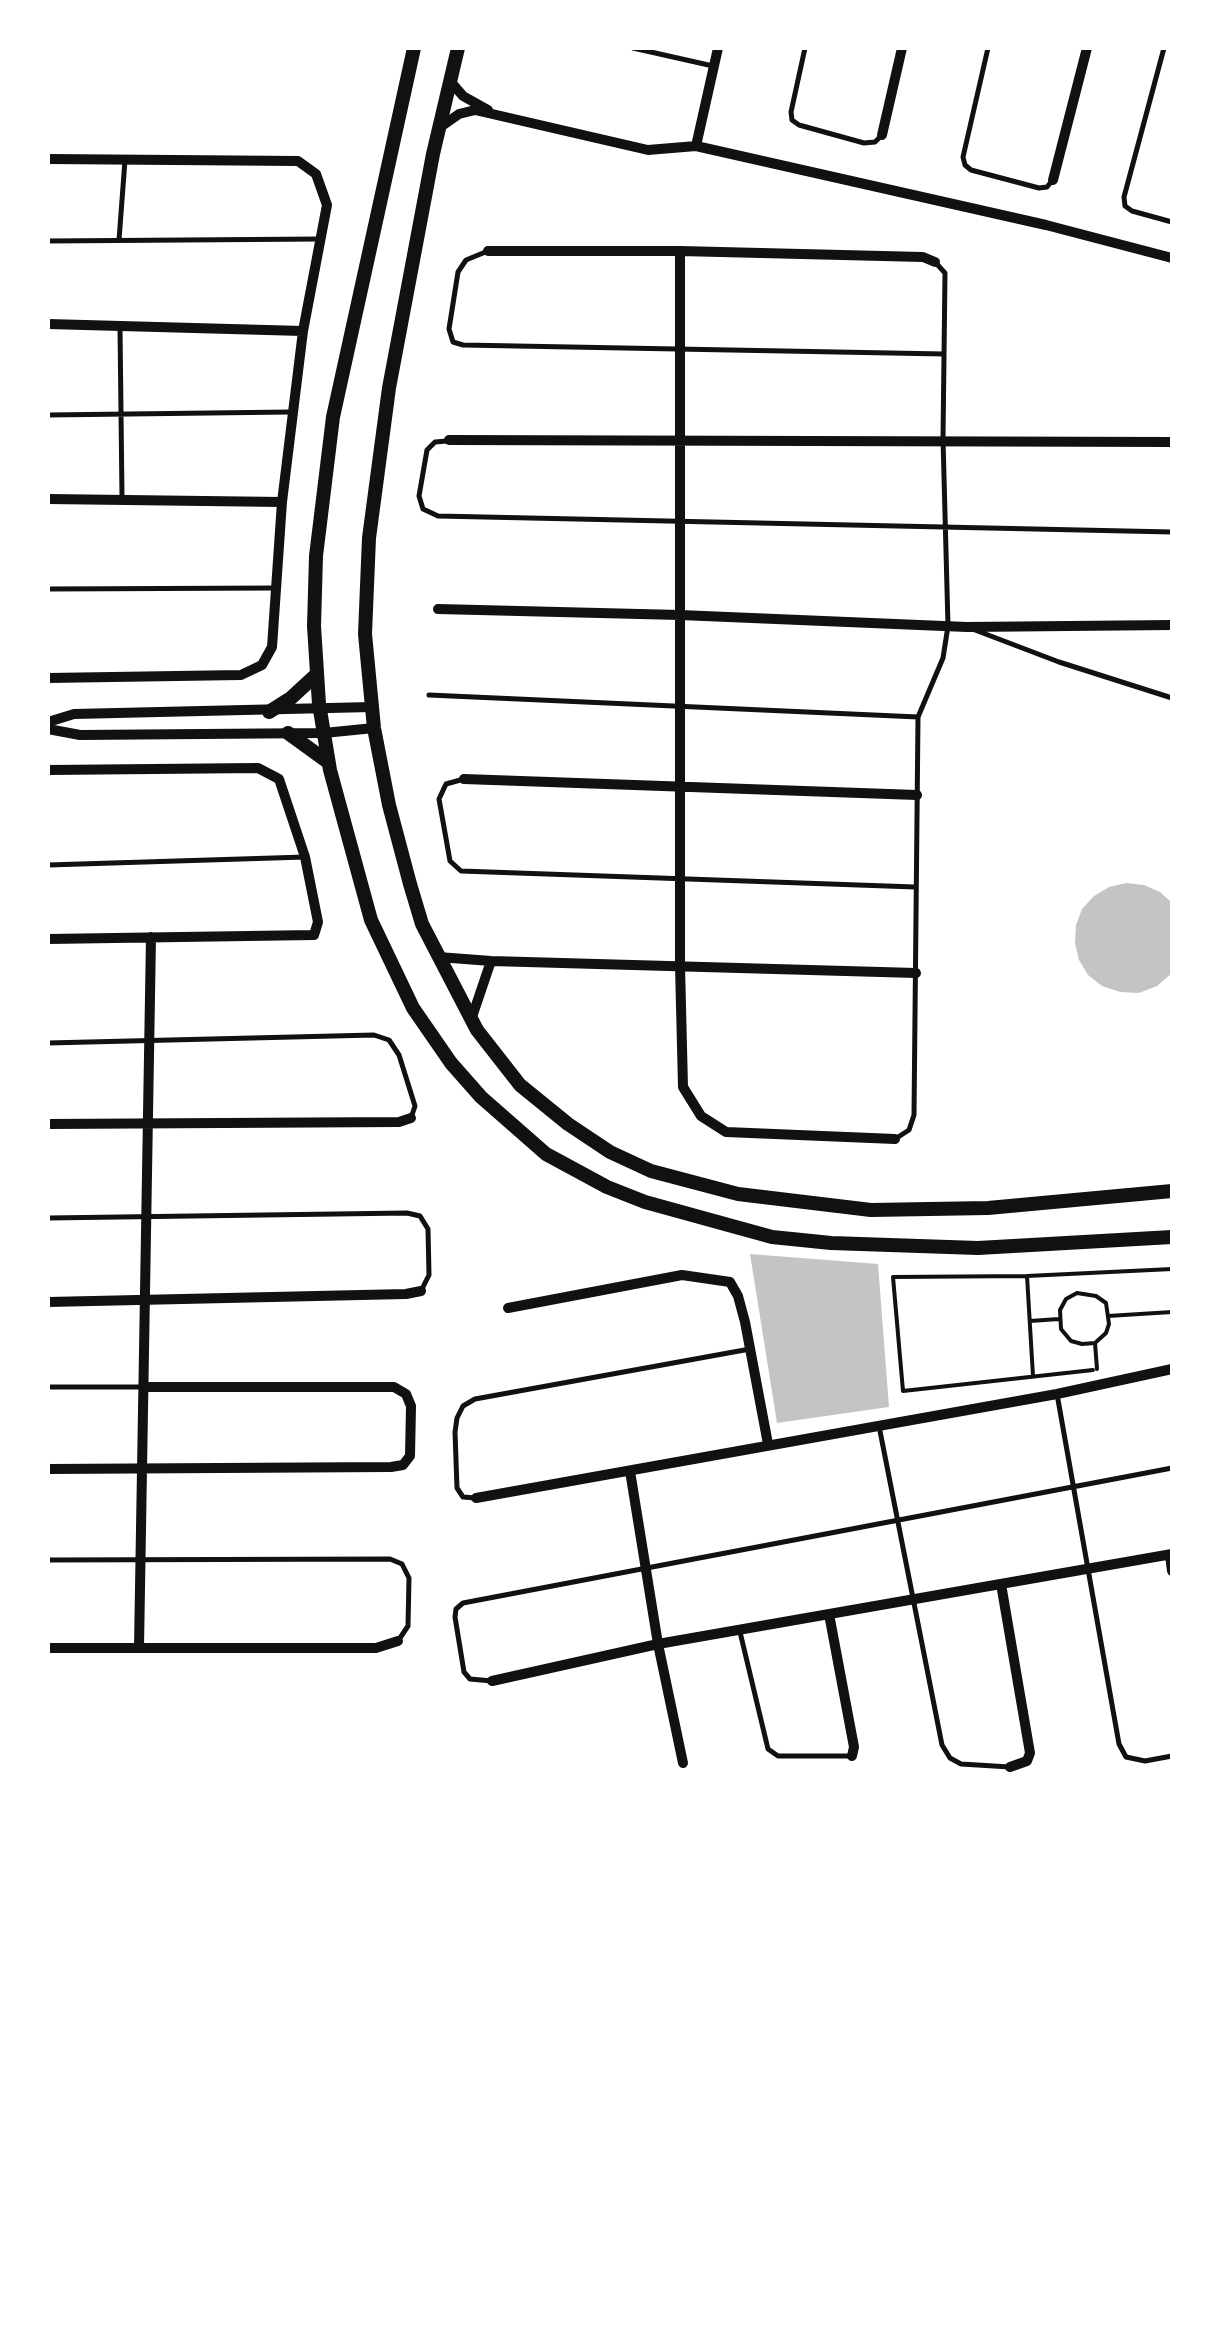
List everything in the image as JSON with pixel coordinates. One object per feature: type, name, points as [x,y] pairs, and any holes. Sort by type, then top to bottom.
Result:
[{"type":"main road","points":[[414,48],[334,417],[316,556],[314,626],[320,710],[329,763],[371,920],[413,1008],[451,1063],[481,1097],[546,1154],[607,1187],[645,1202],[772,1236],[832,1243],[978,1248],[1172,1237]]},
{"type":"main road","points":[[458,48],[389,388],[369,538],[365,634],[374,728],[410,884],[422,924],[470,1020],[520,1086],[582,1134],[651,1171],[738,1194],[871,1210],[988,1208],[1172,1191]]},
{"type":"main road","points":[[269,712],[317,674]]},
{"type":"main road","points":[[288,733],[329,763]]},
{"type":"street","points":[[696,146],[718,48]]},
{"type":"street","points":[[882,136],[902,48]]},
{"type":"street","points":[[1053,180],[1087,48]]},
{"type":"street","points":[[450,82],[463,96],[502,118]]},
{"type":"street","points":[[439,128],[459,114],[475,110],[648,150],[696,146],[1046,225],[1172,258]]},
{"type":"street","points":[[48,159],[298,161],[316,174],[327,205],[293,412],[272,647],[262,665],[241,676],[48,678]]},
{"type":"street","points":[[680,251],[683,1087],[700,1116],[726,1132],[895,1139]]},
{"type":"street","points":[[488,252],[680,251],[922,257],[935,262]]},
{"type":"street","points":[[48,324],[304,332]]},
{"type":"street","points":[[450,440],[1172,442]]},
{"type":"street","points":[[48,499],[282,502]]},
{"type":"street","points":[[438,609],[968,627],[1172,625]]},
{"type":"street","points":[[48,725],[74,714],[269,712],[372,706]]},
{"type":"street","points":[[48,725],[80,736],[324,733],[374,728]]},
{"type":"street","points":[[48,770],[258,768],[279,779],[305,858],[318,922],[314,935],[48,939]]},
{"type":"street","points":[[464,779],[917,795]]},
{"type":"street","points":[[138,1648],[151,937]]},
{"type":"street","points":[[438,957],[916,974]]},
{"type":"street","points":[[470,1020],[491,961]]},
{"type":"street","points":[[48,1124],[399,1122],[411,1118]]},
{"type":"street","points":[[508,1308],[682,1276],[730,1282],[738,1296],[768,1444]]},
{"type":"street","points":[[48,1302],[406,1294],[422,1290]]},
{"type":"street","points":[[476,1498],[1057,1394],[1172,1369]]},
{"type":"street","points":[[48,1470],[391,1468],[404,1464],[410,1456],[411,1406],[406,1394],[394,1387],[142,1388]]},
{"type":"street","points":[[630,1470],[682,1763]]},
{"type":"street","points":[[492,1681],[658,1644],[1171,1555],[1172,1570]]},
{"type":"street","points":[[1001,1584],[1030,1754],[1027,1761],[1010,1767]]},
{"type":"street","points":[[829,1614],[854,1748],[852,1756]]},
{"type":"street","points":[[48,1648],[376,1648],[398,1641]]},
{"type":"lane","points":[[633,48],[714,66]]},
{"type":"lane","points":[[805,48],[792,120],[864,143],[875,142],[882,136]]},
{"type":"lane","points":[[988,48],[964,165],[1039,188],[1047,187],[1053,180]]},
{"type":"lane","points":[[1164,48],[1124,198],[1125,206],[1132,211],[1172,222]]},
{"type":"lane","points":[[119,240],[124,160]]},
{"type":"lane","points":[[48,241],[320,238]]},
{"type":"lane","points":[[488,252],[466,260],[458,272],[448,329],[453,342],[944,354]]},
{"type":"lane","points":[[895,1139],[909,1130],[914,1115],[918,717],[944,658],[948,626],[943,439],[945,273],[935,262]]},
{"type":"lane","points":[[120,325],[122,500]]},
{"type":"lane","points":[[48,415],[293,412]]},
{"type":"lane","points":[[450,440],[435,442],[427,450],[419,496],[423,509],[438,516],[1172,532]]},
{"type":"lane","points":[[48,589],[276,588]]},
{"type":"lane","points":[[968,627],[1059,662],[1172,698]]},
{"type":"lane","points":[[429,695],[918,717]]},
{"type":"lane","points":[[464,779],[446,784],[440,799],[450,862],[461,870],[916,888]]},
{"type":"lane","points":[[48,866],[305,858]]},
{"type":"lane","points":[[48,1043],[374,1035],[388,1040],[399,1055],[415,1106],[411,1118]]},
{"type":"lane","points":[[48,1218],[407,1213],[420,1216],[428,1229],[429,1276],[422,1290]]},
{"type":"lane","points":[[476,1498],[463,1496],[457,1488],[456,1432],[463,1406],[475,1399],[750,1349]]},
{"type":"lane","points":[[48,1387],[142,1388]]},
{"type":"lane","points":[[1057,1394],[1119,1744],[1126,1756],[1145,1761],[1172,1756]]},
{"type":"lane","points":[[878,1424],[942,1745],[950,1758],[961,1764],[1010,1767]]},
{"type":"lane","points":[[492,1681],[470,1680],[464,1672],[454,1617],[463,1603],[1172,1468]]},
{"type":"lane","points":[[48,1560],[390,1559],[402,1564],[410,1578],[408,1626],[398,1641]]},
{"type":"lane","points":[[739,1631],[768,1749],[778,1756],[852,1756]]},
{"type":"path","points":[[1027,1276],[1033,1376],[903,1392],[893,1277],[1172,1269]]},
{"type":"path","points":[[1076,1293],[1096,1296],[1106,1303],[1108,1316],[1106,1333],[1095,1343],[1082,1344],[1066,1338],[1060,1319],[1066,1299],[1076,1293]]},
{"type":"path","points":[[1108,1316],[1172,1312]]},
{"type":"path","points":[[1030,1321],[1060,1319]]},
{"type":"path","points":[[1095,1343],[1097,1369]]},
{"type":"building","points":[[1126,883],[1144,885],[1172,903],[1172,973],[1157,986],[1139,993],[1102,986],[1088,975],[1075,943],[1082,909],[1109,887]]},
{"type":"building","points":[[750,1254],[878,1264],[889,1407],[777,1423]]}]
